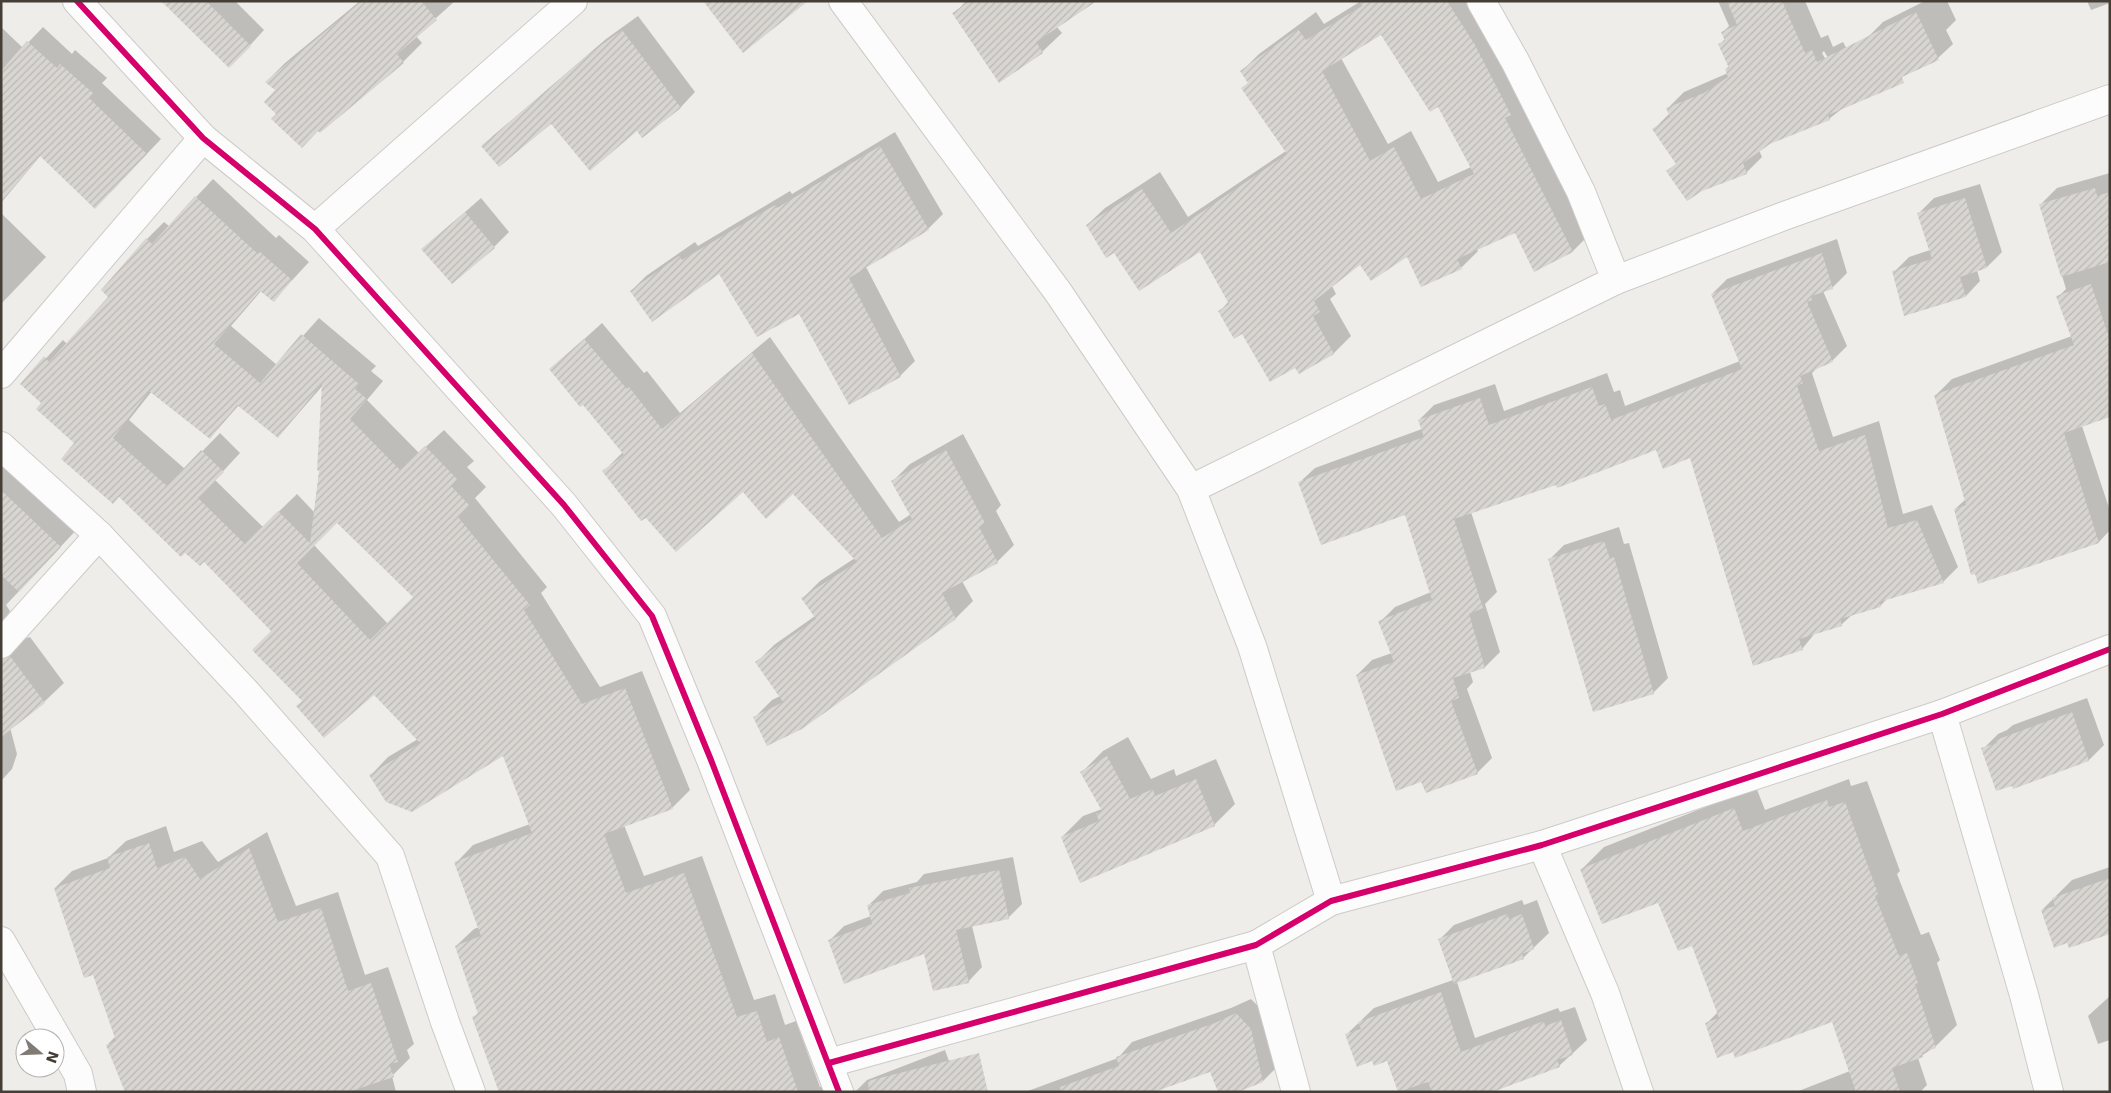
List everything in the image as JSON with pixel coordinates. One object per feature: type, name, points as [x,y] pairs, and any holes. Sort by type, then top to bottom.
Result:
[{"type":"street","points":[[77,1],[203,138],[316,229],[564,505],[652,616],[715,769],[839,1092]]},
{"type":"street","points":[[316,229],[573,1]]},
{"type":"street","points":[[843,1],[1058,292],[1191,489],[1252,646],[1331,901]]},
{"type":"street","points":[[1481,1],[1515,61],[1581,192],[1616,280]]},
{"type":"street","points":[[1191,489],[1616,280],[1784,216],[2110,99]]},
{"type":"street","points":[[1,374],[203,138]]},
{"type":"street","points":[[1,446],[99,535],[245,691],[390,856],[444,1022],[471,1092]]},
{"type":"street","points":[[1,644],[99,535]]},
{"type":"street","points":[[829,1063],[1256,945],[1331,901],[1542,845],[1942,714],[2110,648]]},
{"type":"street","points":[[1942,714],[2024,995],[2049,1092]]},
{"type":"street","points":[[1542,845],[1605,993],[1639,1092]]},
{"type":"street","points":[[1,941],[78,1074],[82,1092]]},
{"type":"street","points":[[1256,945],[1296,1092]]},
{"type":"building","points":[[161,1],[206,1],[251,46],[229,68]]},
{"type":"building","points":[[362,1],[421,1],[437,20],[397,54],[404,63],[320,133],[318,131],[302,148],[271,119],[276,114],[264,102],[275,90],[265,82]]},
{"type":"building","points":[[703,1],[808,1],[743,53]]},
{"type":"building","points":[[970,1],[1097,1],[1036,42],[1043,53],[999,83],[952,13]]},
{"type":"building","points":[[1359,1],[1447,1],[1475,45],[1511,115],[1505,118],[1573,252],[1534,272],[1515,233],[1457,259],[1462,269],[1421,287],[1407,257],[1371,281],[1360,265],[1314,301],[1320,312],[1313,316],[1334,354],[1299,374],[1295,368],[1270,382],[1242,334],[1234,339],[1218,311],[1229,304],[1200,252],[1139,291],[1114,253],[1106,258],[1086,225],[1142,189],[1171,233],[1287,154],[1241,88],[1248,83],[1240,71],[1298,29],[1306,40],[1362,6]],"holes":[[[1381,35],[1430,112],[1438,107],[1474,174],[1421,199],[1394,147],[1370,161],[1322,71]]]},
{"type":"building","points":[[1727,1],[1782,1],[1805,53],[1812,50],[1817,62],[1916,12],[1939,60],[1902,77],[1904,83],[1828,115],[1830,120],[1770,144],[1743,163],[1747,174],[1702,191],[1687,201],[1666,171],[1676,164],[1652,129],[1670,117],[1666,108],[1704,93],[1728,77],[1725,69],[1729,68],[1718,44],[1725,41],[1721,32],[1737,25]]},
{"type":"building","points":[[622,30],[681,108],[642,138],[637,131],[590,171],[551,124],[499,167],[481,146],[589,54]]},
{"type":"building","points":[[27,41],[57,68],[60,64],[93,93],[89,98],[147,154],[95,209],[40,156],[1,202],[1,71]]},
{"type":"building","points":[[880,146],[929,230],[849,278],[901,377],[849,405],[799,314],[757,337],[719,274],[652,322],[630,291],[679,256],[682,260],[775,205],[777,208]]},
{"type":"building","points":[[2095,188],[2097,196],[2110,192],[2110,262],[2061,277],[2039,204]]},
{"type":"building","points":[[195,196],[258,254],[260,252],[292,280],[274,302],[260,291],[214,344],[260,383],[301,334],[359,384],[355,389],[367,399],[350,419],[400,470],[425,446],[457,479],[451,486],[469,505],[458,517],[530,605],[524,610],[582,704],[625,688],[673,809],[604,834],[626,893],[684,873],[737,1017],[757,1011],[767,1042],[779,1037],[798,1092],[499,1092],[472,1017],[478,1014],[455,946],[481,936],[454,862],[532,833],[503,756],[412,812],[386,802],[369,775],[420,743],[374,695],[324,738],[296,706],[302,701],[252,650],[271,631],[204,562],[200,566],[185,553],[181,557],[119,497],[113,504],[61,459],[74,443],[36,409],[41,403],[20,384],[44,356],[49,362],[108,297],[101,290],[146,238],[152,244]],"holes":[[[322,383],[317,470],[319,471],[310,543],[278,511],[245,544],[198,498],[224,472],[201,450],[167,486],[113,438],[149,391],[210,439],[237,405],[278,438]],[[337,523],[413,597],[370,640],[297,563]]]},
{"type":"building","points":[[1965,198],[1987,268],[1960,277],[1966,297],[1904,316],[1892,271],[1932,259],[1917,213]]},
{"type":"building","points":[[465,212],[495,248],[452,284],[421,249]]},
{"type":"building","points":[[1822,253],[1833,289],[1811,296],[1812,300],[1807,302],[1833,362],[1800,376],[1803,383],[1797,386],[1819,451],[1865,435],[1888,528],[1917,520],[1944,583],[1879,602],[1881,607],[1840,619],[1842,626],[1799,639],[1803,650],[1753,666],[1690,458],[1663,469],[1656,450],[1557,488],[1556,485],[1454,519],[1483,608],[1469,614],[1485,668],[1453,678],[1459,698],[1451,701],[1478,774],[1426,793],[1421,782],[1396,791],[1356,675],[1394,662],[1378,621],[1432,600],[1405,515],[1321,545],[1298,482],[1424,437],[1418,420],[1480,398],[1489,425],[1592,387],[1599,406],[1605,404],[1611,420],[1742,369],[1711,294]]},
{"type":"building","points":[[2091,284],[2110,340],[2110,417],[2064,433],[2099,543],[1978,584],[1975,574],[1971,575],[1954,509],[1966,505],[1934,395],[2074,345],[2056,296]]},
{"type":"building","points":[[584,339],[627,389],[629,387],[662,429],[752,353],[882,538],[912,519],[891,481],[946,450],[985,523],[979,527],[998,563],[942,593],[956,619],[802,729],[767,746],[753,717],[783,702],[755,662],[816,619],[801,598],[857,562],[793,494],[766,519],[743,492],[676,552],[646,518],[641,521],[602,471],[624,455],[583,405],[580,407],[549,369]]},
{"type":"building","points":[[1,490],[61,547],[19,592],[1,575]]},
{"type":"building","points":[[1604,541],[1610,559],[1614,557],[1654,694],[1593,712],[1548,559]]},
{"type":"building","points":[[10,656],[45,703],[1,737],[1,659]]},
{"type":"building","points":[[2072,712],[2089,761],[2013,789],[2012,786],[1996,791],[1981,748],[1997,743],[1996,740]]},
{"type":"building","points":[[1107,756],[1130,799],[1153,789],[1155,796],[1196,779],[1215,826],[1080,883],[1061,837],[1099,821],[1096,814],[1102,811],[1080,772]]},
{"type":"building","points":[[1827,800],[1829,807],[1845,802],[1878,894],[1875,896],[1899,956],[1907,953],[1918,983],[1915,984],[1936,1048],[1922,1053],[1923,1057],[1892,1068],[1900,1092],[1856,1092],[1832,1022],[1735,1058],[1733,1052],[1717,1058],[1705,1023],[1719,1018],[1692,946],[1678,951],[1658,903],[1602,924],[1580,869],[1734,808],[1743,831]]},
{"type":"building","points":[[149,843],[157,868],[185,857],[200,879],[249,848],[278,922],[321,908],[348,991],[371,983],[398,1062],[389,1064],[394,1077],[348,1092],[125,1092],[106,1045],[116,1041],[93,975],[84,978],[54,888],[110,868],[107,857]]},
{"type":"building","points":[[999,870],[1009,919],[956,930],[969,983],[933,991],[924,954],[844,984],[828,940],[872,924],[867,905],[910,893],[909,888]]},
{"type":"building","points":[[2110,878],[2110,934],[2069,948],[2067,943],[2054,948],[2041,910],[2055,906],[2052,898]]},
{"type":"building","points":[[1507,914],[1509,919],[1522,914],[1534,949],[1522,954],[1524,959],[1454,984],[1438,939]]},
{"type":"building","points":[[1441,992],[1461,1052],[1544,1021],[1545,1026],[1561,1020],[1573,1055],[1557,1060],[1560,1067],[1492,1092],[1432,1092],[1428,1082],[1398,1092],[1387,1061],[1374,1066],[1372,1061],[1357,1067],[1345,1034],[1361,1029],[1358,1022]]},
{"type":"building","points":[[1236,1013],[1251,1029],[1263,1082],[1238,1092],[1218,1092],[1210,1072],[1154,1092],[1061,1092],[1060,1087],[1119,1066],[1116,1057],[1215,1023]]},
{"type":"building","points":[[979,1053],[988,1092],[869,1092],[868,1081]]},
{"type":"cycle path","points":[[77,1],[203,138],[315,229],[564,505],[652,616],[711,760],[839,1092]]},
{"type":"cycle path","points":[[829,1063],[1256,945],[1331,901],[1542,845],[1942,714],[2110,649]]}]
